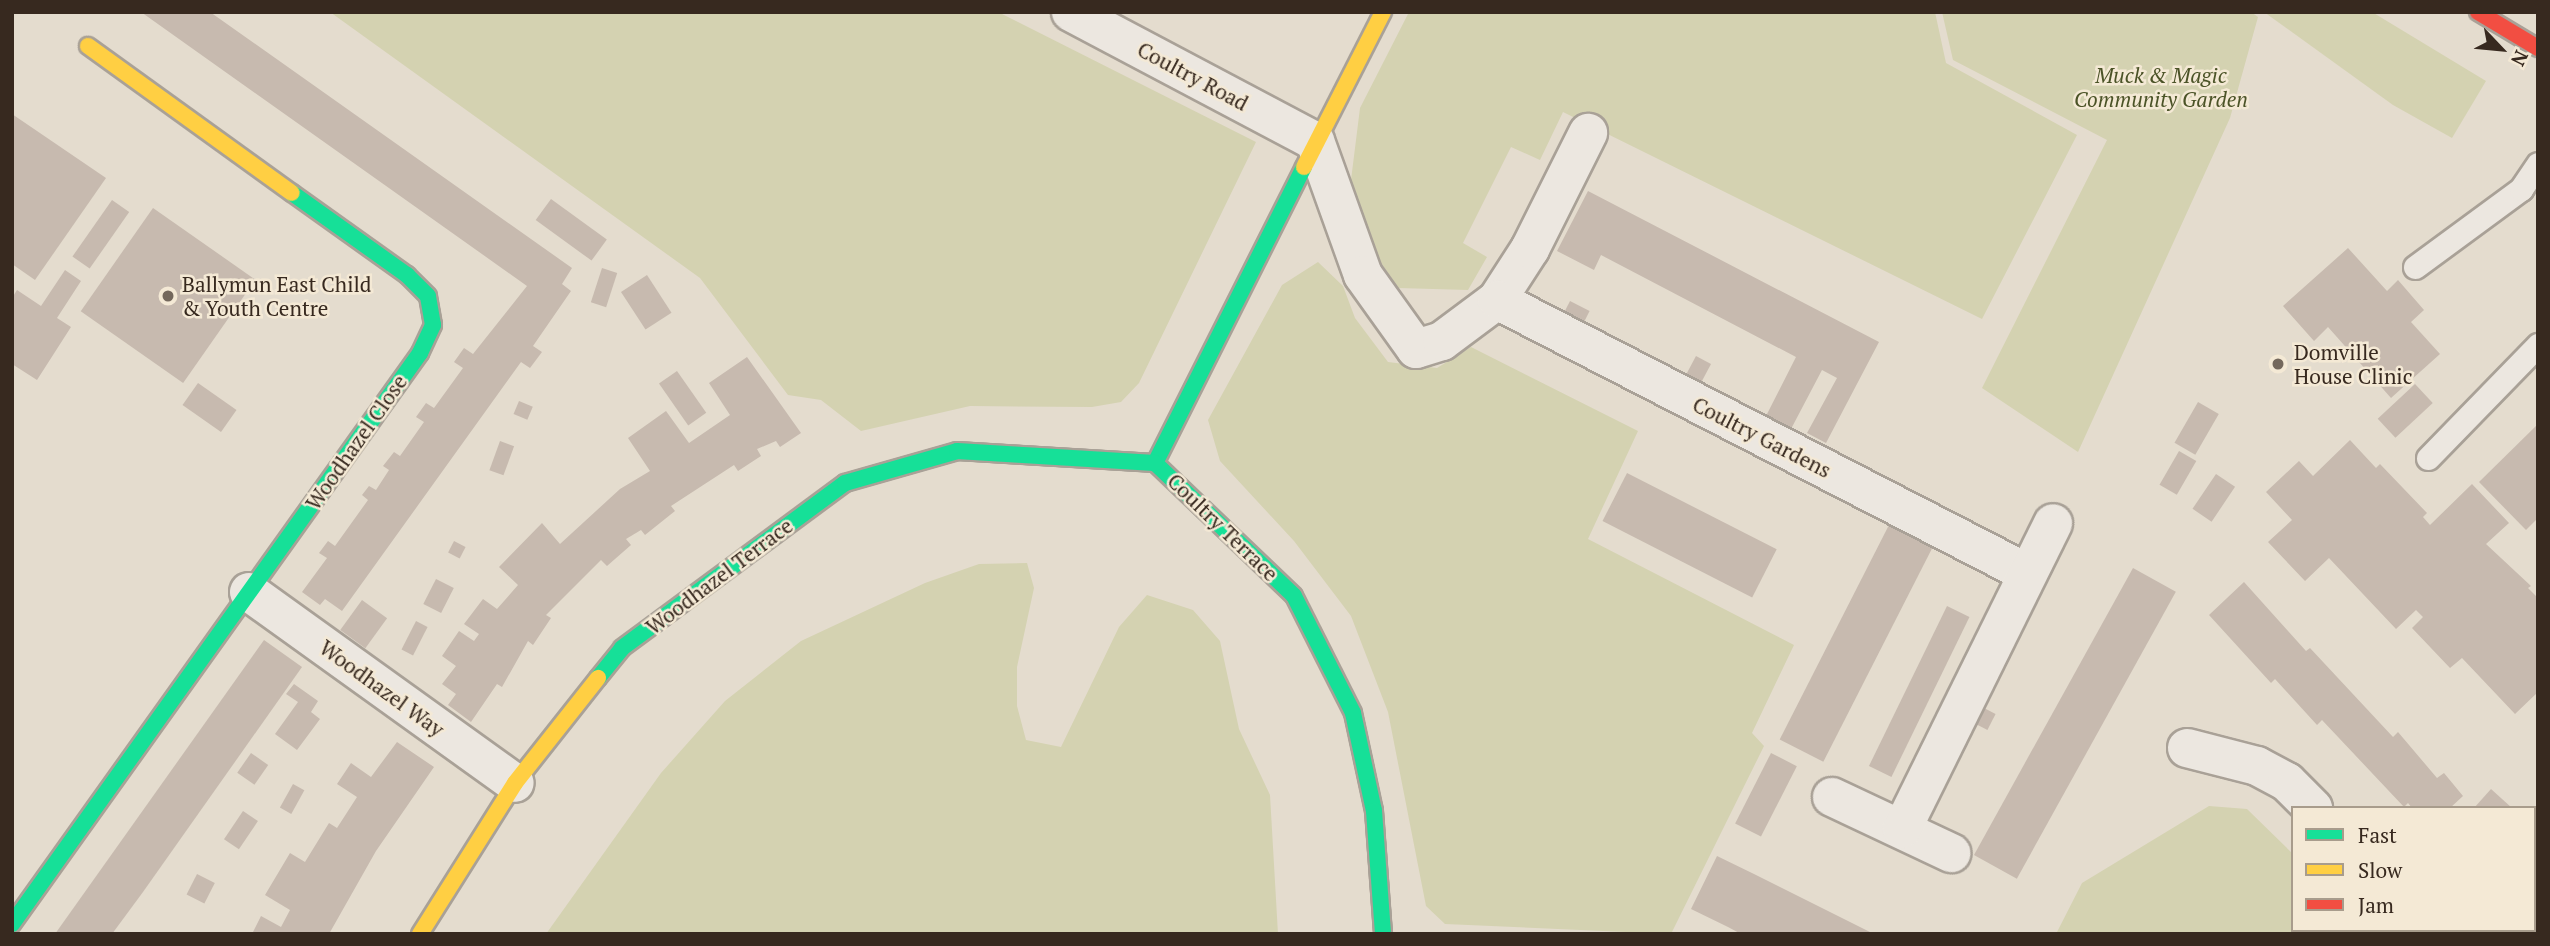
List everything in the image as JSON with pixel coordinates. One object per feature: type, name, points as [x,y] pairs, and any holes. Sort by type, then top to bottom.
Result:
[{"type":"street","name":"Coultry Road","points":[[1072,12],[1315,141]]},
{"type":"street","name":"Coultry Terrace","points":[[1382,934],[1374,811],[1353,713],[1294,596],[1155,463],[1315,141],[1383,12]]},
{"type":"street","points":[[2478,12],[2538,48]]},
{"type":"street","name":"Woodhazel Close","points":[[12,924],[419,353],[432,325],[428,296],[407,275],[88,46]]},
{"type":"street","points":[[1315,141],[1363,275],[1416,349],[1442,341],[1497,300],[1530,249],[1588,133]]},
{"type":"street","name":"Coultry Gardens","points":[[1497,300],[2027,573]]},
{"type":"street","name":"Woodhazel Terrace","points":[[420,934],[515,783],[622,649],[845,482],[957,451],[1155,463]]},
{"type":"street","points":[[1902,829],[2053,523]]},
{"type":"street","name":"Woodhazel Way","points":[[249,592],[515,783]]},
{"type":"street","points":[[2187,748],[2257,766],[2287,782],[2311,806]]},
{"type":"street","points":[[1832,797],[1951,852]]},
{"type":"lane","points":[[2416,267],[2521,189],[2538,164]]},
{"type":"lane","points":[[2428,458],[2538,345]]},
{"type":"green space","points":[[330,12],[998,12],[1256,142],[1139,383],[1121,402],[1092,407],[970,406],[861,431],[821,400],[788,395],[700,278]]},
{"type":"green space","points":[[1409,12],[1935,12],[1946,63],[2077,135],[1982,319],[1563,112],[1540,160],[1511,147],[1463,243],[1487,257],[1468,290],[1398,288],[1367,242],[1349,196],[1360,108]]},
{"type":"green space","name":"Muck & Magic Community Garden","points":[[1942,12],[2251,12],[2258,17],[2230,118],[2078,452],[1982,388],[2107,140],[1953,60]]},
{"type":"green space","points":[[2264,12],[2372,12],[2486,81],[2452,138],[2393,105]]},
{"type":"green space","points":[[1318,262],[1343,286],[1355,318],[1388,362],[1437,368],[1471,347],[1638,431],[1588,539],[1794,645],[1752,733],[1764,746],[1671,934],[1445,924],[1426,906],[1388,712],[1351,616],[1294,541],[1220,461],[1208,420],[1282,285]]},
{"type":"green space","points":[[1027,563],[1034,588],[1017,667],[1017,706],[1026,740],[1061,747],[1119,627],[1147,595],[1193,610],[1220,641],[1239,729],[1270,795],[1278,934],[546,934],[661,773],[725,701],[801,641],[925,583],[979,564]]},
{"type":"green space","points":[[2209,806],[2247,809],[2291,852],[2291,932],[2375,934],[2056,934],[2082,883]]},
{"type":"building","points":[[141,12],[210,12],[572,268],[562,284],[571,291],[533,346],[542,352],[530,368],[521,362],[342,611],[325,599],[320,605],[302,592],[327,558],[319,553],[328,541],[335,546],[368,500],[362,495],[369,486],[376,490],[389,470],[383,466],[394,452],[400,456],[424,422],[416,417],[426,403],[434,408],[463,368],[454,362],[464,348],[473,354],[527,286]]},
{"type":"building","points":[[12,114],[106,178],[35,280],[12,264]]},
{"type":"building","points":[[1588,191],[1879,342],[1826,443],[1807,433],[1837,378],[1822,370],[1791,429],[1766,416],[1796,357],[1601,255],[1594,270],[1557,251]]},
{"type":"building","points":[[551,199],[607,240],[592,261],[536,220]]},
{"type":"building","points":[[112,200],[129,212],[90,269],[72,257]]},
{"type":"building","name":"Ballymun East Child & Youth Centre","points":[[153,208],[255,280],[183,383],[81,311]]},
{"type":"building","points":[[2348,248],[2387,291],[2398,280],[2424,310],[2411,322],[2440,354],[2391,398],[2328,327],[2314,341],[2283,306]]},
{"type":"building","points":[[602,268],[617,273],[606,307],[591,302]]},
{"type":"building","points":[[65,270],[81,281],[57,318],[71,327],[37,380],[12,364],[12,298],[17,290],[41,306]]},
{"type":"building","points":[[647,275],[672,313],[646,330],[621,292]]},
{"type":"building","points":[[1570,301],[1590,311],[1581,328],[1561,318]]},
{"type":"building","points":[[1696,356],[1711,364],[1701,383],[1686,375]]},
{"type":"building","points":[[747,357],[801,433],[780,447],[776,441],[757,449],[761,456],[738,471],[734,465],[671,506],[675,511],[645,535],[641,530],[626,539],[631,545],[607,566],[601,560],[546,615],[551,618],[533,645],[528,641],[502,687],[497,684],[471,722],[448,705],[456,694],[442,684],[456,666],[442,656],[459,631],[474,641],[479,634],[464,624],[483,599],[497,609],[518,585],[499,567],[542,523],[560,544],[620,489],[650,471],[628,438],[666,411],[689,443],[730,415],[709,383]]},
{"type":"building","points":[[677,371],[706,413],[688,425],[659,384]]},
{"type":"building","points":[[198,383],[237,410],[221,432],[183,405]]},
{"type":"building","points":[[2415,384],[2433,403],[2395,438],[2378,419]]},
{"type":"building","points":[[519,401],[533,407],[527,420],[514,414]]},
{"type":"building","points":[[2198,402],[2219,414],[2195,455],[2174,443]]},
{"type":"building","points":[[2538,424],[2538,518],[2526,530],[2479,482]]},
{"type":"building","points":[[2350,440],[2376,468],[2380,464],[2427,513],[2423,517],[2430,525],[2472,484],[2509,523],[2486,544],[2531,586],[2528,588],[2538,598],[2538,692],[2515,714],[2462,658],[2450,668],[2412,628],[2423,617],[2416,610],[2396,629],[2329,558],[2305,581],[2268,542],[2292,520],[2266,492],[2299,461],[2313,476]]},
{"type":"building","points":[[500,441],[514,446],[503,475],[489,470]]},
{"type":"building","points":[[2179,451],[2196,461],[2177,495],[2160,485]]},
{"type":"building","points":[[1627,473],[1777,549],[1752,597],[1602,521]]},
{"type":"building","points":[[2216,474],[2235,487],[2212,522],[2193,509]]},
{"type":"building","points":[[1890,523],[1934,545],[1823,762],[1780,740]]},
{"type":"building","points":[[454,541],[466,547],[460,558],[448,553]]},
{"type":"building","points":[[2133,568],[2176,592],[2017,879],[1974,855]]},
{"type":"building","points":[[436,579],[454,588],[441,613],[423,604]]},
{"type":"building","points":[[2244,582],[2306,651],[2310,648],[2393,737],[2398,732],[2437,778],[2444,773],[2463,796],[2452,806],[2410,806],[2408,803],[2403,806],[2322,720],[2317,725],[2275,679],[2271,683],[2209,615]]},
{"type":"building","points":[[362,600],[387,618],[365,648],[340,630]]},
{"type":"building","points":[[1947,606],[1969,617],[1891,777],[1869,766]]},
{"type":"building","points":[[416,621],[428,627],[413,655],[401,650]]},
{"type":"building","points":[[264,640],[302,667],[143,892],[112,934],[55,934]]},
{"type":"building","points":[[294,684],[318,701],[311,712],[320,719],[297,750],[275,734],[298,702],[286,694]]},
{"type":"building","points":[[1984,708],[1996,714],[1987,730],[1976,724]]},
{"type":"building","points":[[397,742],[434,767],[376,851],[329,934],[252,934],[261,916],[281,927],[290,910],[265,895],[290,853],[305,862],[329,823],[337,828],[357,797],[337,784],[351,763],[371,777]]},
{"type":"building","points":[[251,753],[268,765],[254,785],[237,773]]},
{"type":"building","points":[[1771,753],[1797,766],[1761,837],[1735,823]]},
{"type":"building","points":[[293,784],[304,790],[291,814],[280,808]]},
{"type":"building","points":[[2491,789],[2510,806],[2476,806]]},
{"type":"building","points":[[2538,807],[2538,888],[2536,886]]},
{"type":"building","points":[[243,811],[258,821],[239,849],[224,839]]},
{"type":"building","points":[[1717,856],[1874,934],[1741,934],[1691,909]]},
{"type":"building","points":[[197,874],[215,883],[204,904],[187,894]]},
{"type":"traffic: fast","points":[[1304,167],[1155,463],[1294,596],[1353,713],[1374,811],[1383,934]]},
{"type":"traffic: fast","points":[[12,924],[420,353],[433,325],[428,296],[407,275],[292,193]]},
{"type":"traffic: fast","points":[[598,678],[622,648],[845,483],[957,451],[1155,463]]},
{"type":"traffic: slow","points":[[1304,167],[1383,12]]},
{"type":"traffic: slow","points":[[88,46],[292,193]]},
{"type":"traffic: slow","points":[[420,934],[515,783],[598,678]]},
{"type":"traffic: jam","points":[[2478,12],[2538,48]]},
{"type":"place","name":"Ballymun East Child & Youth Centre","points":[[168,296]]},
{"type":"place","name":"Domville House Clinic","points":[[2278,364]]}]
